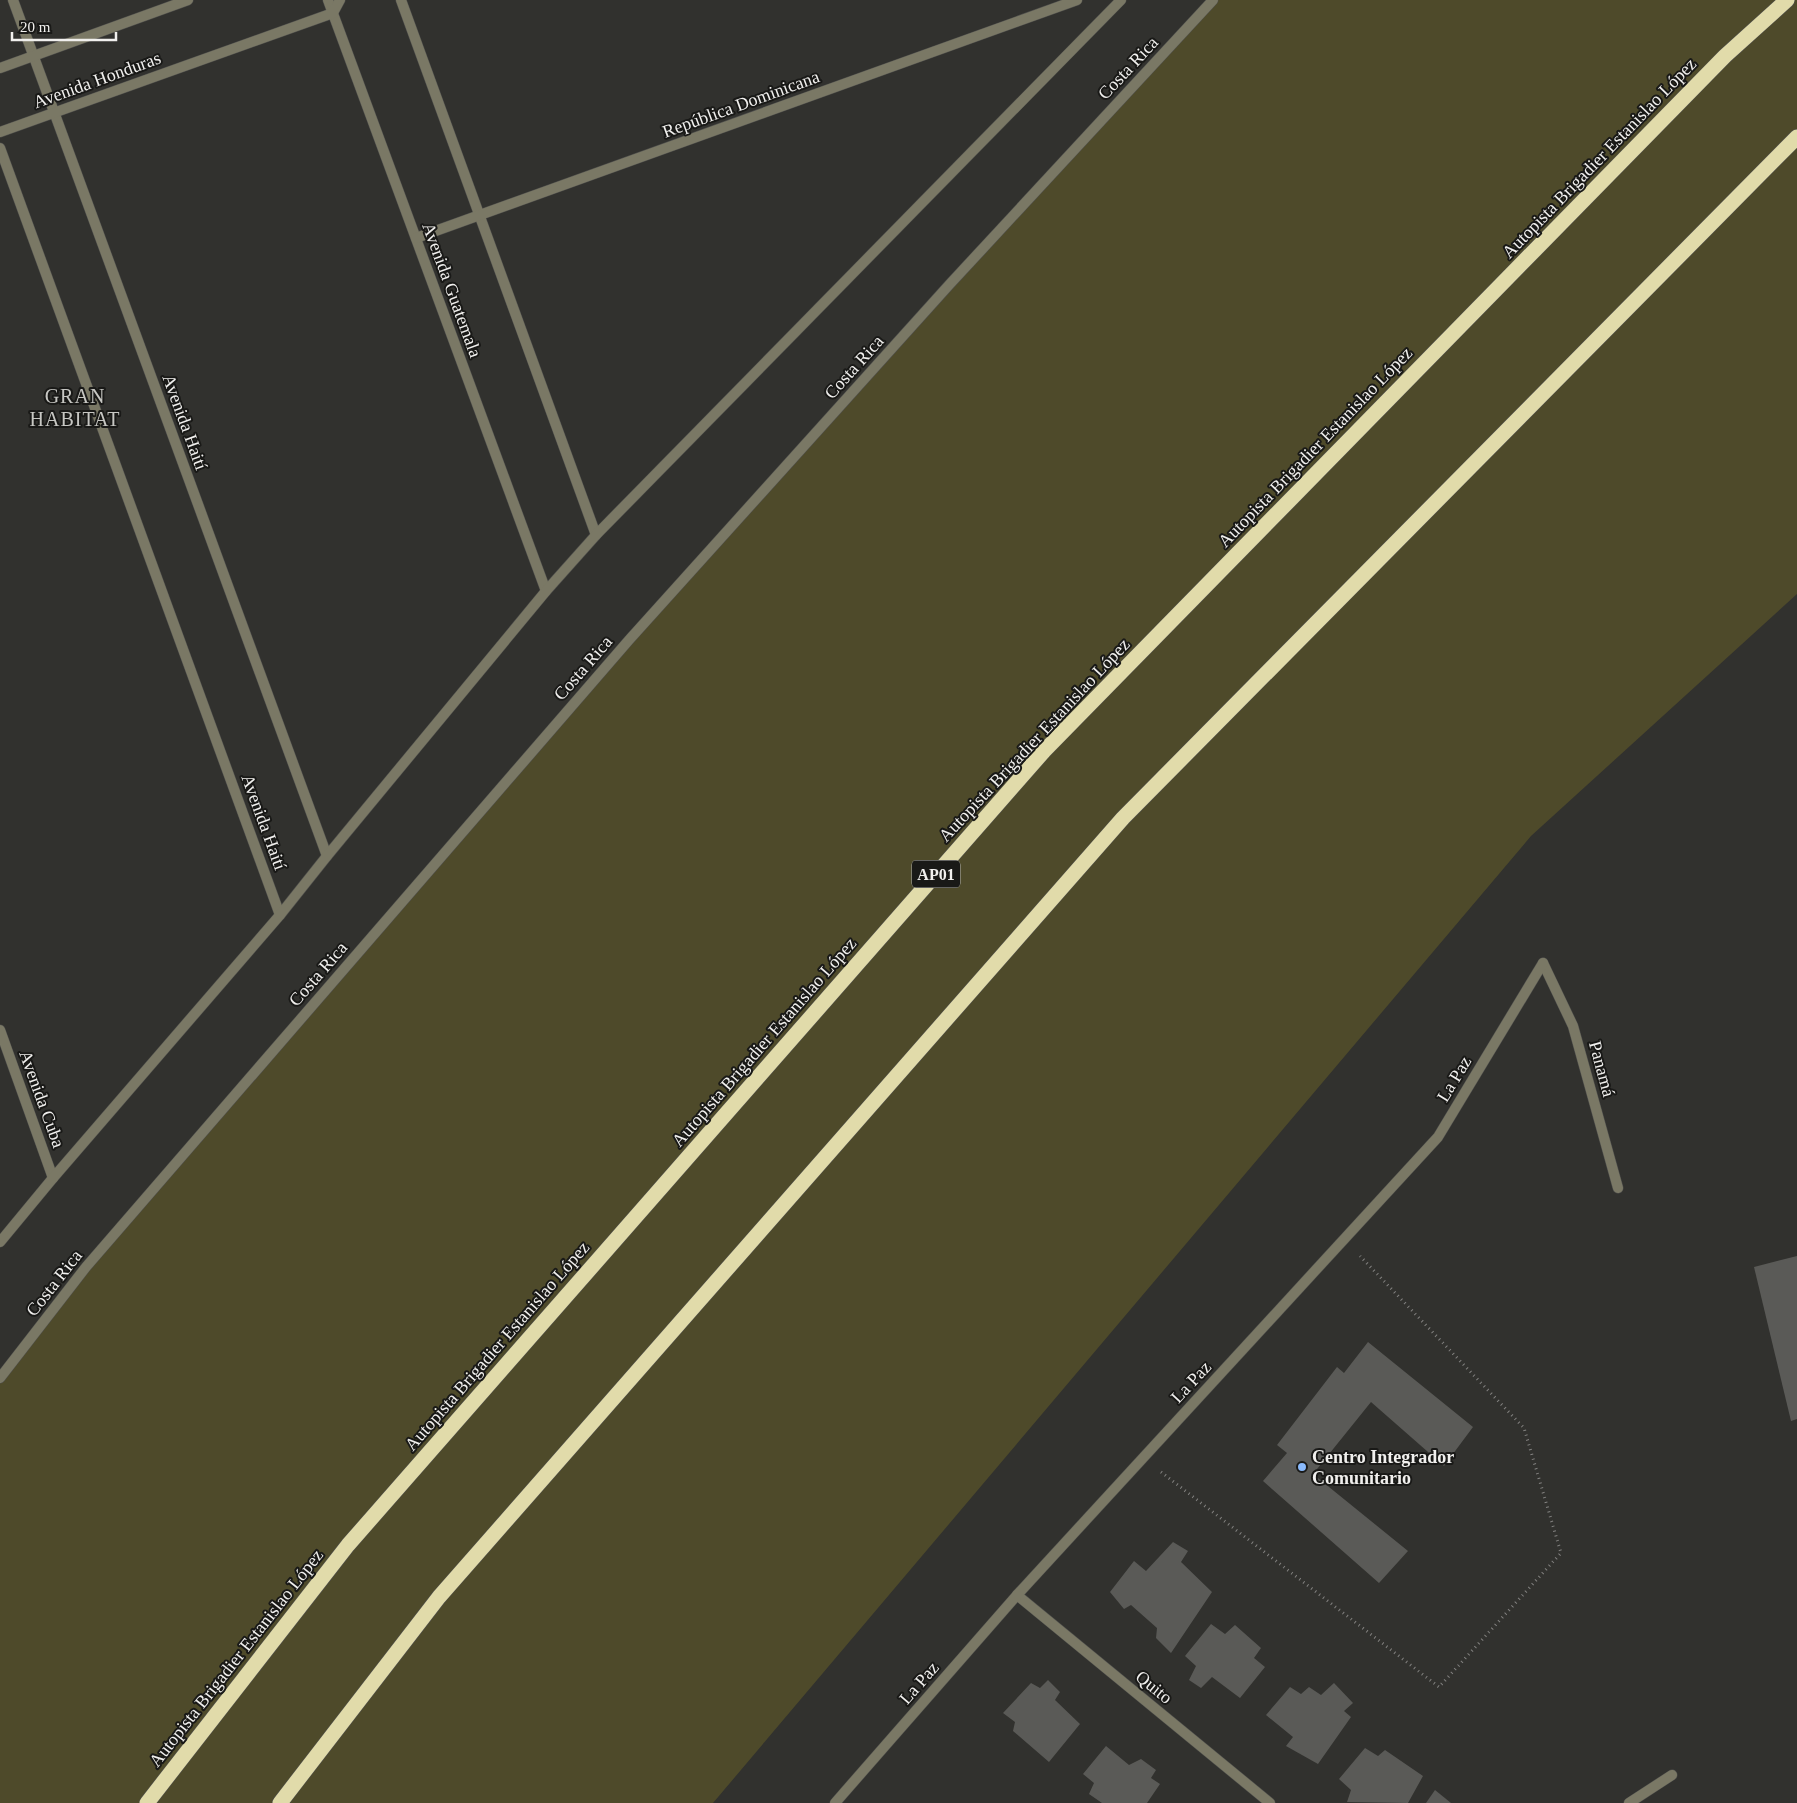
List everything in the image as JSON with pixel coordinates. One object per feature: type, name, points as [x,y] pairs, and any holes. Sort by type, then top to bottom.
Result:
[{"type":"highway","name":"Autopista Brigadier Estanislao López","points":[[147,1803],[348,1545],[1044,751],[1725,56],[1787,0]]},
{"type":"highway","points":[[280,1803],[439,1596],[1123,818],[1797,136]]},
{"type":"street","name":"Avenida Haití","points":[[13,0],[327,856]]},
{"type":"street","points":[[0,68],[188,0]]},
{"type":"street","name":"Avenida Guatemala","points":[[328,0],[546,591]]},
{"type":"street","points":[[333,13],[340,0]]},
{"type":"street","points":[[401,0],[596,535]]},
{"type":"street","name":"República Dominicana","points":[[416,238],[1077,0]]},
{"type":"street","points":[[1,1236],[280,915],[546,591],[596,535],[1121,0]]},
{"type":"street","name":"Costa Rica","points":[[0,1378],[86,1267],[628,640],[942,292],[1213,0]]},
{"type":"street","name":"Avenida Honduras","points":[[0,132],[333,13]]},
{"type":"street","name":"Avenida Haití","points":[[0,148],[280,915]]},
{"type":"street","name":"Panamá","points":[[1543,963],[1573,1026],[1618,1188]]},
{"type":"street","name":"La Paz","points":[[835,1803],[1017,1595],[1438,1137],[1543,963]]},
{"type":"street","name":"Avenida Cuba","points":[[0,1030],[53,1178]]},
{"type":"street","name":"Quito","points":[[1017,1595],[1270,1803]]},
{"type":"street","points":[[1629,1803],[1672,1775]]},
{"type":"path","points":[[1143,1458],[1439,1687],[1561,1553],[1524,1428],[1344,1239]]},
{"type":"shaded area","points":[[1213,0],[1797,0],[1797,594],[1531,836],[713,1803],[0,1803],[0,1378],[86,1267],[629,640]]},
{"type":"building","points":[[1797,1256],[1797,1419],[1791,1421],[1754,1267]]},
{"type":"building","points":[[1368,1342],[1473,1427],[1444,1466],[1371,1402],[1313,1474],[1408,1551],[1379,1583],[1263,1481],[1287,1453],[1277,1445],[1337,1367],[1344,1373]]},
{"type":"building","points":[[1173,1542],[1188,1551],[1181,1562],[1212,1592],[1171,1653],[1156,1638],[1157,1628],[1131,1605],[1124,1609],[1110,1592],[1134,1561],[1146,1571]]},
{"type":"building","points":[[1211,1624],[1225,1634],[1235,1625],[1261,1648],[1254,1658],[1265,1667],[1240,1698],[1212,1677],[1201,1688],[1189,1680],[1196,1666],[1185,1656]]},
{"type":"building","points":[[1048,1680],[1060,1692],[1055,1700],[1080,1724],[1049,1762],[1013,1731],[1015,1722],[1003,1713],[1031,1683],[1040,1688]]},
{"type":"building","points":[[1334,1683],[1353,1703],[1344,1711],[1351,1717],[1318,1764],[1286,1746],[1293,1737],[1266,1715],[1290,1687],[1301,1694],[1309,1687],[1321,1695]]},
{"type":"building","points":[[1106,1746],[1129,1765],[1141,1759],[1156,1770],[1151,1778],[1160,1784],[1147,1803],[1102,1803],[1089,1794],[1094,1783],[1083,1774]]},
{"type":"building","points":[[1365,1748],[1378,1756],[1385,1750],[1423,1776],[1408,1803],[1347,1802],[1351,1790],[1339,1779]]},
{"type":"building","points":[[1435,1790],[1451,1803],[1426,1803]]},
{"type":"place","name":"Centro Integrador Comunitario","points":[[1302,1467]]},
{"type":"district","name":"GRAN HABITAT","points":[[75,408]]}]
